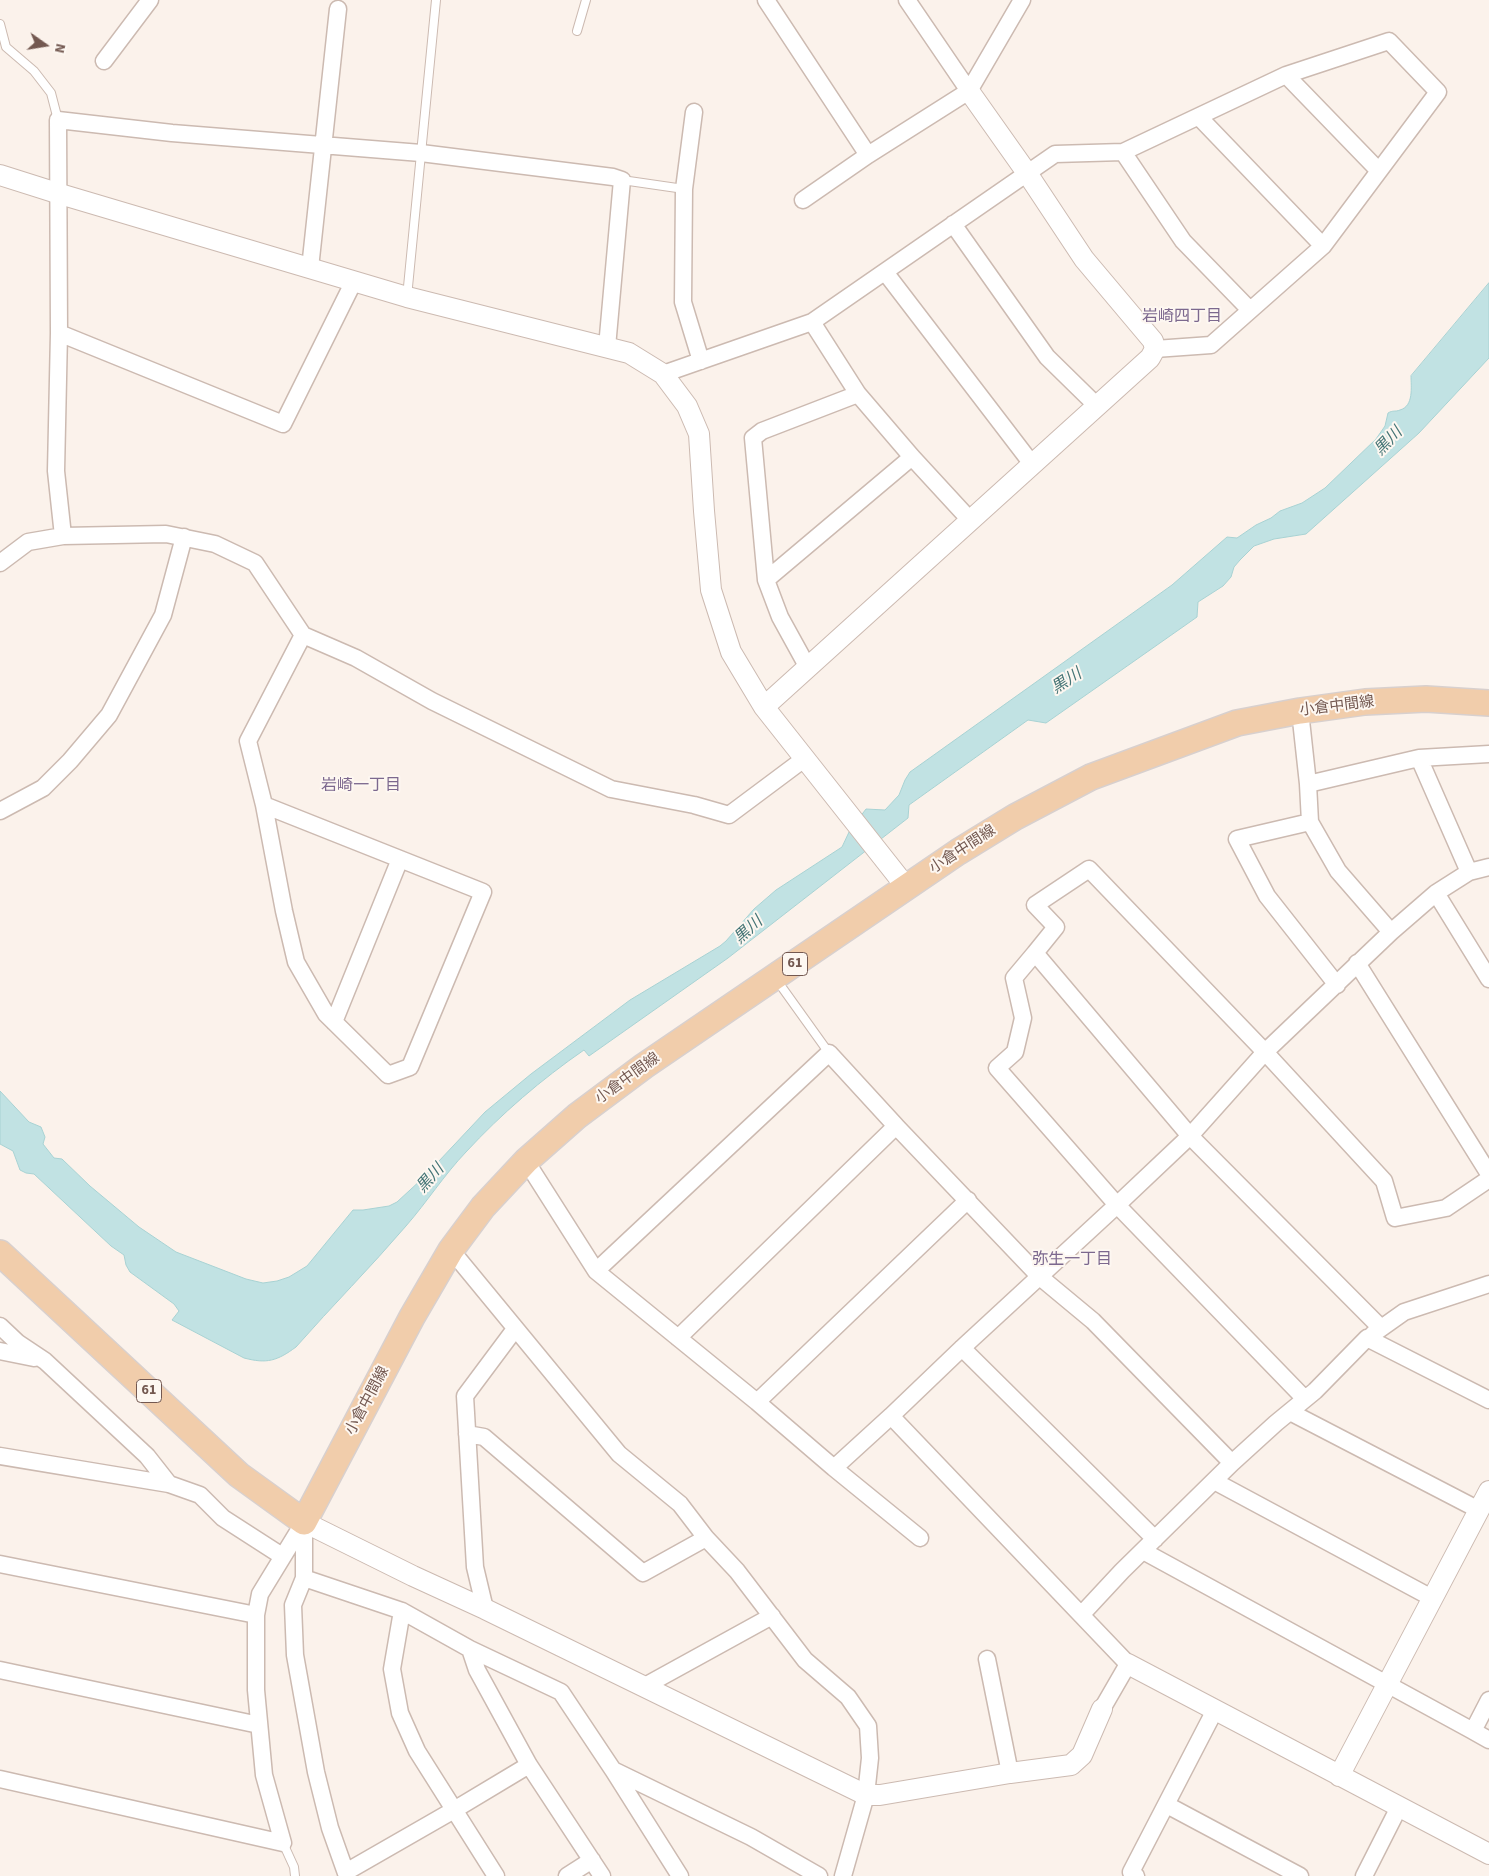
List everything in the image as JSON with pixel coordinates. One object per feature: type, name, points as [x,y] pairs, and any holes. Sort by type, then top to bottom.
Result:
[{"type":"main road","name":"小倉中間線","points":[[304,1522],[412,1318],[451,1250],[482,1207],[526,1161],[577,1116],[644,1066],[958,852],[1015,817],[1090,777],[1237,723],[1300,711],[1365,702],[1426,699],[1489,702]]},
{"type":"main road","name":"61","points":[[0,1253],[239,1476],[304,1522]]},
{"type":"street","points":[[104,61],[150,0]]},
{"type":"street","points":[[766,0],[868,155]]},
{"type":"street","points":[[764,707],[807,666],[1150,358],[1155,349],[1153,341],[1084,260],[1027,172],[907,0]]},
{"type":"street","points":[[803,200],[868,155],[970,91],[1022,0]]},
{"type":"street","points":[[310,268],[338,10]]},
{"type":"street","points":[[663,374],[812,322],[1055,154],[1123,152],[1286,75],[1389,41],[1438,92],[1323,246],[1211,345],[1155,349]]},
{"type":"street","points":[[1286,75],[1379,171]]},
{"type":"street","points":[[694,112],[684,189],[683,302],[701,361]]},
{"type":"street","points":[[1199,116],[1323,246]]},
{"type":"street","points":[[63,536],[56,471],[60,194],[58,120],[172,133],[421,154],[613,177],[622,180],[607,348]]},
{"type":"street","points":[[1123,152],[1183,241],[1250,310]]},
{"type":"street","points":[[0,174],[60,194],[407,297],[628,353],[663,374],[687,406],[699,434],[711,590],[730,652],[764,707],[907,888]]},
{"type":"street","points":[[953,224],[1047,356],[1097,406]]},
{"type":"street","points":[[885,272],[1032,464]]},
{"type":"street","points":[[59,333],[283,424],[354,281]]},
{"type":"street","points":[[812,322],[858,394],[970,520]]},
{"type":"street","points":[[807,666],[780,616],[766,580],[753,438],[762,431],[858,394]]},
{"type":"street","points":[[766,580],[912,457]]},
{"type":"street","points":[[0,563],[28,542],[63,536],[166,534],[215,544],[255,563],[303,635],[356,658],[432,701],[611,789],[694,805],[729,814],[804,759]]},
{"type":"street","points":[[0,811],[43,788],[70,761],[109,715],[163,615],[184,538]]},
{"type":"street","points":[[264,805],[483,892],[410,1066],[388,1075],[326,1014],[296,962],[284,911],[264,805],[248,741],[303,635]]},
{"type":"street","points":[[1300,711],[1310,822],[1338,871],[1391,932]]},
{"type":"street","points":[[1308,784],[1419,758],[1489,754]]},
{"type":"street","points":[[1419,758],[1469,872]]},
{"type":"street","points":[[1310,822],[1237,839],[1268,896],[1337,985]]},
{"type":"street","points":[[334,1022],[400,859]]},
{"type":"street","points":[[834,1468],[1190,1136],[1265,1052],[1337,985],[1357,963],[1436,894],[1469,872],[1489,867]]},
{"type":"street","points":[[1305,1399],[1117,1205],[997,1068],[1015,1052],[1023,1018],[1014,978],[1056,927],[1036,906],[1089,869],[1265,1052],[1384,1181],[1395,1218],[1446,1208],[1489,1179]]},
{"type":"street","points":[[1436,894],[1489,979]]},
{"type":"street","points":[[1035,953],[1190,1136],[1381,1328]]},
{"type":"street","points":[[1357,963],[1489,1174]]},
{"type":"street","points":[[596,1271],[828,1053],[1040,1277],[1093,1321],[1232,1463]]},
{"type":"street","points":[[678,1338],[896,1126]]},
{"type":"street","points":[[526,1161],[596,1271],[920,1538]]},
{"type":"street","points":[[757,1402],[968,1200]]},
{"type":"street","points":[[451,1250],[619,1454],[680,1504],[706,1538],[738,1571],[805,1660],[848,1697],[868,1726],[870,1758],[866,1796],[843,1876]]},
{"type":"street","points":[[1082,1614],[1142,1551],[1232,1463],[1305,1399],[1367,1338],[1404,1312],[1489,1284]]},
{"type":"street","points":[[0,1326],[18,1343],[45,1361],[147,1456],[169,1484]]},
{"type":"street","points":[[485,1609],[475,1567],[465,1396],[515,1329]]},
{"type":"street","points":[[1367,1338],[1489,1400]]},
{"type":"street","points":[[962,1348],[1155,1539]]},
{"type":"street","points":[[0,1350],[45,1361]]},
{"type":"street","points":[[1290,1412],[1479,1510]]},
{"type":"street","points":[[891,1416],[1128,1664],[1489,1854]]},
{"type":"street","points":[[467,1434],[484,1437],[643,1573],[706,1538]]},
{"type":"street","points":[[0,1456],[169,1484],[200,1495],[223,1518],[282,1556]]},
{"type":"street","points":[[1214,1481],[1432,1598]]},
{"type":"street","points":[[1339,1776],[1489,1491]]},
{"type":"street","points":[[0,1779],[283,1842],[264,1775],[256,1690],[256,1615],[260,1594],[304,1522]]},
{"type":"street","points":[[304,1522],[304,1578],[293,1606],[295,1655],[316,1772],[330,1828],[347,1874],[529,1765]]},
{"type":"street","points":[[304,1522],[866,1796],[880,1796],[1010,1773],[1071,1765],[1082,1755],[1102,1708],[1128,1664]]},
{"type":"street","points":[[1142,1551],[1489,1740]]},
{"type":"street","points":[[0,1564],[256,1615]]},
{"type":"street","points":[[304,1578],[402,1611],[470,1649],[560,1692],[613,1770],[680,1876]]},
{"type":"street","points":[[402,1611],[392,1669],[400,1713],[417,1751],[496,1876]]},
{"type":"street","points":[[643,1687],[772,1616]]},
{"type":"street","points":[[470,1649],[477,1670],[529,1765],[602,1876]]},
{"type":"street","points":[[987,1659],[1010,1773]]},
{"type":"street","points":[[0,1670],[259,1725]]},
{"type":"street","points":[[1474,1731],[1489,1700]]},
{"type":"street","points":[[1136,1876],[1131,1872],[1215,1710]]},
{"type":"street","points":[[613,1770],[751,1837],[819,1876]]},
{"type":"street","points":[[1167,1805],[1300,1876]]},
{"type":"street","points":[[1364,1876],[1399,1807]]},
{"type":"street","points":[[567,1876],[592,1860]]},
{"type":"lane","points":[[407,297],[436,0]]},
{"type":"lane","points":[[577,30],[586,0]]},
{"type":"lane","points":[[0,24],[6,48],[34,71],[51,93],[58,120]]},
{"type":"lane","points":[[622,180],[684,189]]},
{"type":"lane","points":[[774,978],[828,1053]]},
{"type":"lane","points":[[283,1842],[294,1867],[295,1876]]},
{"type":"water","name":"黒川","points":[[1489,283],[1489,358],[1419,433],[1306,534],[1274,539],[1254,546],[1234,567],[1231,577],[1223,586],[1198,602],[1197,617],[1046,723],[1028,720],[909,805],[908,818],[728,958],[589,1056],[584,1050],[537,1085],[493,1124],[466,1152],[414,1217],[379,1256],[296,1347],[283,1355],[266,1361],[244,1358],[172,1320],[179,1311],[174,1304],[130,1272],[124,1255],[111,1246],[34,1174],[20,1170],[13,1151],[0,1144],[0,1091],[29,1122],[41,1127],[45,1137],[43,1144],[54,1158],[62,1159],[90,1186],[139,1227],[176,1252],[246,1279],[263,1283],[289,1277],[307,1266],[353,1210],[389,1206],[397,1202],[423,1178],[485,1112],[531,1074],[630,1000],[720,946],[754,909],[776,890],[842,847],[850,830],[866,809],[885,810],[899,795],[910,772],[1172,585],[1227,537],[1237,538],[1280,511],[1302,503],[1325,488],[1376,439],[1385,426],[1388,413],[1400,410],[1408,405],[1411,396],[1411,376]]},
{"type":"district","name":"岩崎四丁目","points":[[1182,317]]},
{"type":"district","name":"岩崎一丁目","points":[[361,786]]},
{"type":"district","name":"弥生一丁目","points":[[1072,1260]]}]
